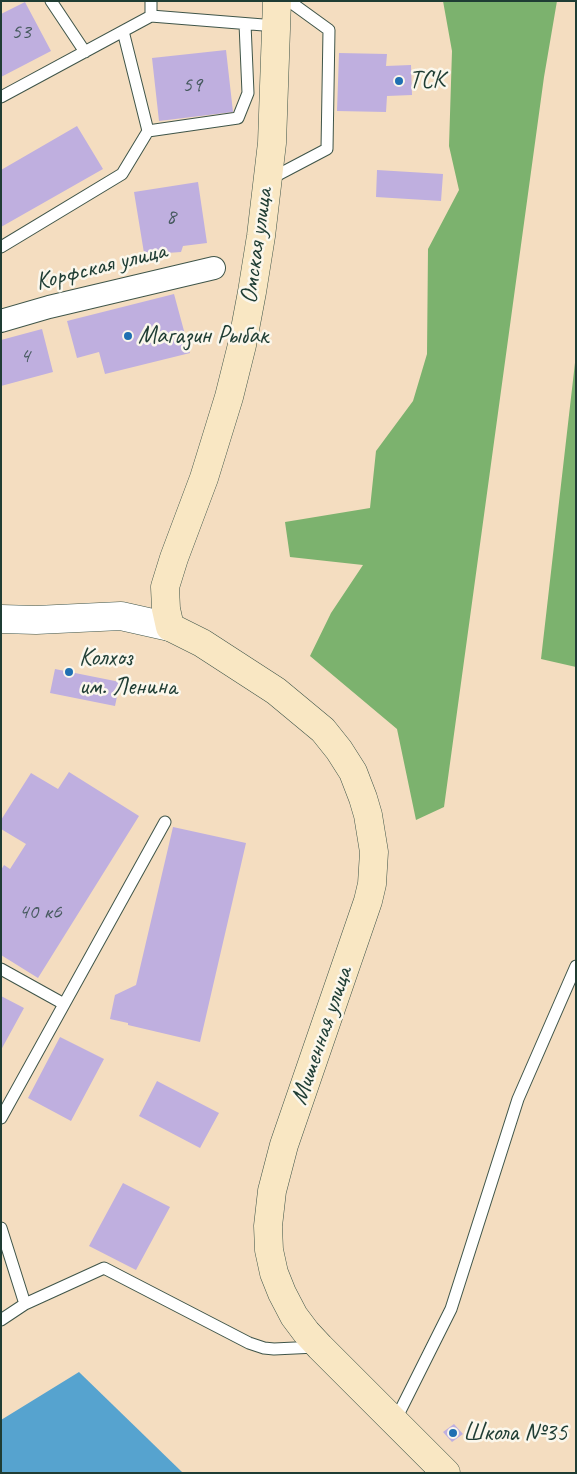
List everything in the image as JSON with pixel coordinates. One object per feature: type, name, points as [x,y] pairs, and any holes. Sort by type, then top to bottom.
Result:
[{"type":"main road","name":"Омская улица","points":[[170,627],[166,609],[165,587],[204,478],[229,397],[240,354],[252,292],[272,143],[277,13]]},
{"type":"main road","name":"Мишенная улица","points":[[170,627],[202,643],[276,691],[323,730],[353,772],[368,814],[373,843],[374,867],[368,901],[284,1145],[272,1191],[268,1226],[269,1250],[274,1273],[294,1316],[320,1347],[446,1473]]},
{"type":"street","name":"Корфская улица","points":[[1,322],[50,307],[214,268]]},
{"type":"street","points":[[1,619],[36,620],[121,616],[170,627]]},
{"type":"lane","points":[[51,1],[85,52]]},
{"type":"lane","points":[[151,1],[151,16]]},
{"type":"lane","points":[[267,181],[327,149],[329,30],[290,1]]},
{"type":"lane","points":[[1,97],[151,16],[245,24],[277,13]]},
{"type":"lane","points":[[148,130],[238,118],[248,93],[245,24]]},
{"type":"lane","points":[[1,247],[122,174],[148,130],[123,31]]},
{"type":"lane","points":[[1,1118],[165,822]]},
{"type":"lane","points":[[395,1420],[450,1309],[518,1099],[576,966]]},
{"type":"lane","points":[[1,969],[64,1004]]},
{"type":"lane","points":[[1,1228],[25,1304]]},
{"type":"lane","points":[[1,1320],[25,1304],[104,1268],[249,1343],[274,1349],[320,1347]]},
{"type":"green space","points":[[443,1],[557,1],[544,77],[444,807],[416,820],[397,729],[310,656],[331,613],[363,565],[290,557],[285,522],[370,508],[376,451],[413,401],[427,354],[428,249],[459,190],[449,146],[452,51]]},
{"type":"green space","points":[[576,354],[576,667],[541,659]]},
{"type":"water","points":[[79,1372],[183,1473],[1,1473],[1,1420]]},
{"type":"building","points":[[25,2],[51,51],[1,77],[1,14]]},
{"type":"building","points":[[226,50],[233,112],[159,121],[152,58]]},
{"type":"building","points":[[339,53],[387,54],[386,66],[411,65],[412,95],[387,96],[386,112],[337,111]]},
{"type":"building","points":[[77,126],[103,169],[1,227],[1,170]]},
{"type":"building","points":[[377,170],[443,174],[441,201],[376,197]]},
{"type":"building","points":[[198,182],[207,243],[183,246],[181,252],[167,253],[164,250],[144,253],[134,192]]},
{"type":"building","name":"Магазин Рыбак","points":[[174,294],[190,353],[105,374],[99,352],[77,358],[67,321]]},
{"type":"building","points":[[42,329],[53,372],[1,386],[1,340]]},
{"type":"building","points":[[55,669],[120,682],[115,706],[50,693]]},
{"type":"building","points":[[69,772],[139,816],[38,978],[1,955],[1,870],[4,865],[10,869],[26,844],[1,829],[1,820],[31,773],[58,789]]},
{"type":"building","points":[[173,827],[246,843],[200,1042],[110,1019],[115,995],[136,985]]},
{"type":"building","points":[[1,996],[24,1008],[1,1050]]},
{"type":"building","points":[[60,1037],[104,1059],[71,1121],[28,1098]]},
{"type":"building","points":[[157,1081],[219,1113],[200,1148],[139,1116]]},
{"type":"building","points":[[123,1183],[170,1207],[136,1270],[89,1246]]},
{"type":"building","name":"Школа №35","points":[[454,1424],[463,1434],[452,1442],[443,1432]]},
{"type":"place","name":"TCK","points":[[399,81]]},
{"type":"place","name":"Магазин Рыбак","points":[[128,336]]},
{"type":"place","name":"Колхоз им. Ленина","points":[[69,672]]},
{"type":"place","name":"Школа №35","points":[[453,1433]]}]
